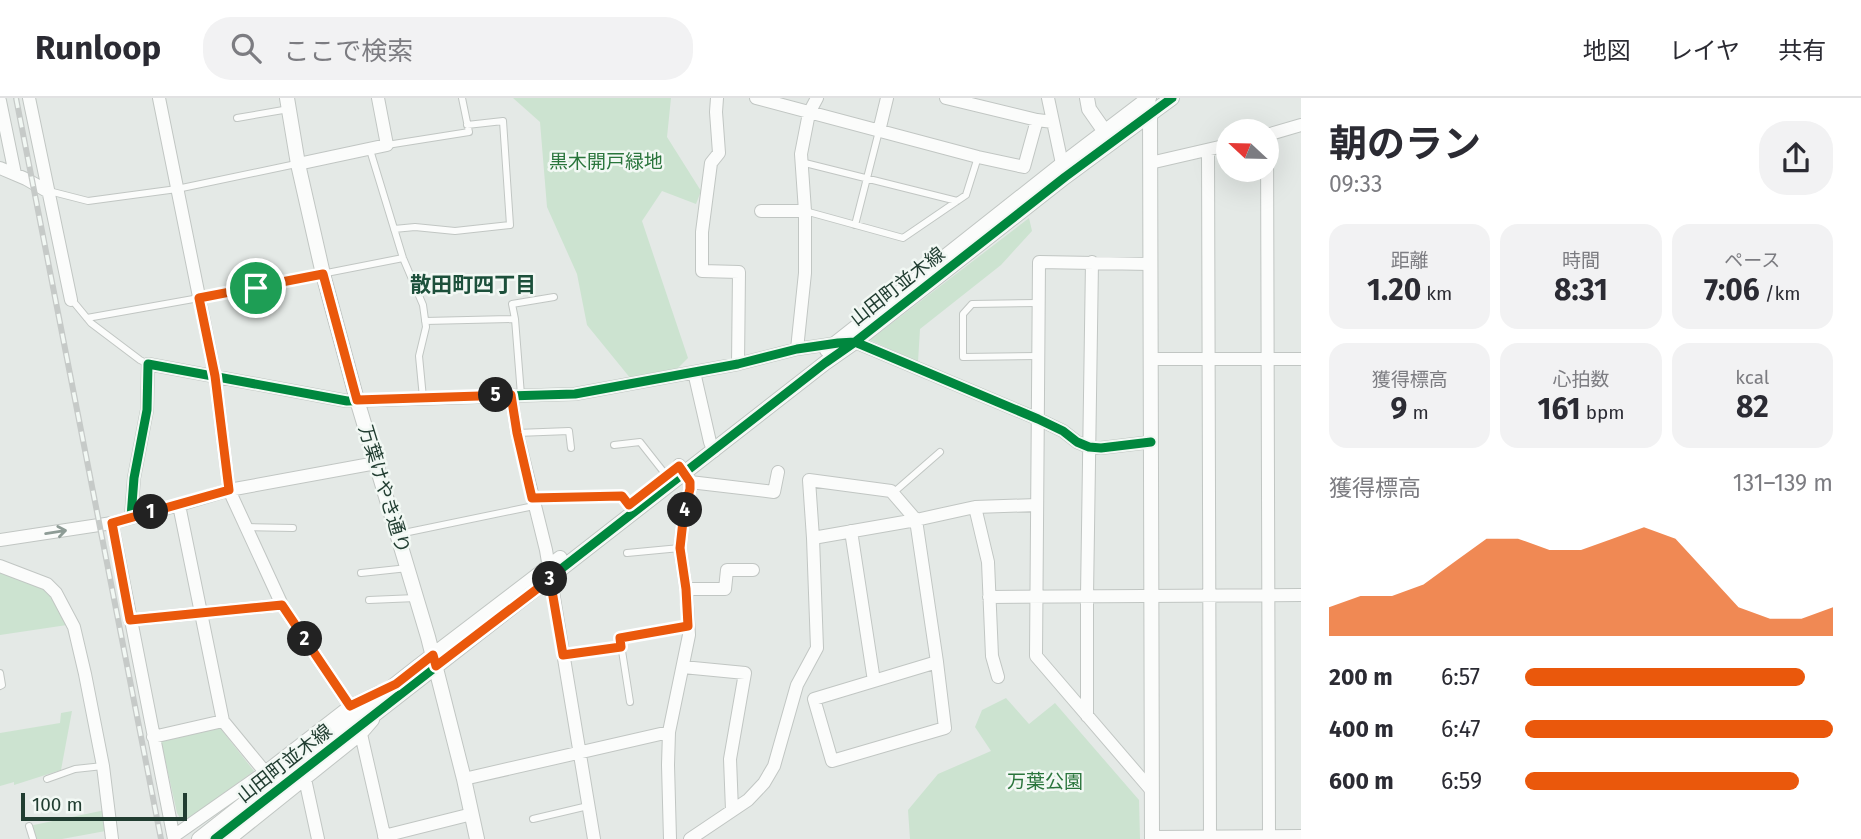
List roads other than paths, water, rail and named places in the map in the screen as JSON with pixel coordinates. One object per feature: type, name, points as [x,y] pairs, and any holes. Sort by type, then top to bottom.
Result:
[{"type":"street","points":[[29,98],[71,300]]},
{"type":"street","points":[[159,98],[215,376],[229,490],[282,605],[350,706]]},
{"type":"street","points":[[298,164],[387,145],[378,98]]},
{"type":"street","points":[[717,98],[719,153],[711,163],[702,232],[702,271],[739,272],[738,364]]},
{"type":"street","points":[[759,98],[1024,167],[1037,120]]},
{"type":"street","points":[[797,349],[805,273],[801,154],[809,113],[817,98]]},
{"type":"street","points":[[879,131],[887,98]]},
{"type":"street","points":[[946,98],[1053,122]]},
{"type":"street","points":[[1048,98],[1063,171]]},
{"type":"street","points":[[1087,98],[1089,109],[1108,137]]},
{"type":"street","points":[[1150,98],[1152,838],[1301,837]]},
{"type":"street","name":"山田町並木線","points":[[215,839],[390,702],[435,660],[684,474],[712,446],[838,342],[1108,137],[1150,98]]},
{"type":"street","name":"山田町並木線","points":[[1108,137],[1150,114],[1172,98]]},
{"type":"street","points":[[0,101],[15,174]]},
{"type":"street","name":"万葉けやき通り","points":[[288,103],[298,164],[323,274],[357,400],[435,660],[477,839]]},
{"type":"street","points":[[1279,131],[1301,125]]},
{"type":"street","points":[[1150,163],[1216,148]]},
{"type":"street","points":[[1208,150],[1210,838]]},
{"type":"street","points":[[0,168],[47,191]]},
{"type":"street","points":[[1267,182],[1269,838]]},
{"type":"street","points":[[761,211],[804,211]]},
{"type":"street","name":"山田町並木線","points":[[712,446],[855,342],[948,261]]},
{"type":"street","points":[[1150,264],[1039,262],[1036,656],[1152,791]]},
{"type":"street","points":[[1087,716],[1092,262]]},
{"type":"street","points":[[131,517],[134,478],[147,410],[148,364],[347,401],[575,394],[738,364],[797,349],[855,342],[1038,419],[1089,447],[1151,442]]},
{"type":"street","points":[[1151,359],[1301,359]]},
{"type":"street","points":[[694,372],[712,446]]},
{"type":"street","points":[[516,395],[517,433],[549,573],[594,839]]},
{"type":"street","points":[[0,540],[112,523],[229,490],[376,463]]},
{"type":"street","points":[[684,474],[774,492],[778,472]]},
{"type":"street","points":[[670,839],[670,732],[689,635],[680,548],[690,489],[684,474]]},
{"type":"street","name":"山田町並木線","points":[[549,573],[666,475],[684,474]]},
{"type":"street","points":[[690,839],[748,800],[764,783],[774,765],[797,685],[817,648],[809,480],[891,491],[916,520],[937,662],[945,727],[832,761],[814,699],[937,662]]},
{"type":"street","points":[[179,505],[223,721],[265,772]]},
{"type":"street","points":[[813,538],[975,507],[1037,505]]},
{"type":"street","points":[[975,507],[988,562],[992,656],[998,677]]},
{"type":"street","points":[[112,523],[174,838],[350,706],[396,684]]},
{"type":"street","points":[[851,531],[874,681]]},
{"type":"street","points":[[0,566],[47,584],[74,627],[103,766],[112,839]]},
{"type":"street","points":[[686,589],[725,589],[727,569],[753,570]]},
{"type":"street","points":[[989,597],[1301,595]]},
{"type":"street","points":[[130,620],[282,605]]},
{"type":"street","name":"山田町並木線","points":[[199,839],[396,684],[435,660]]},
{"type":"street","points":[[684,667],[745,673],[730,759],[732,810]]},
{"type":"street","points":[[230,839],[361,734],[390,702]]},
{"type":"street","points":[[153,737],[223,721]]},
{"type":"street","points":[[464,779],[670,732]]},
{"type":"street","points":[[361,734],[384,838],[472,814]]},
{"type":"street","points":[[305,779],[318,839]]},
{"type":"lane","points":[[387,145],[469,132],[462,98]]},
{"type":"lane","points":[[237,118],[288,103]]},
{"type":"lane","points":[[394,229],[455,231],[510,225],[503,121],[467,125]]},
{"type":"lane","points":[[855,225],[879,131]]},
{"type":"lane","points":[[370,150],[403,258],[423,305],[426,327],[419,356],[423,398]]},
{"type":"lane","points":[[804,211],[903,238],[966,195],[978,157]]},
{"type":"lane","points":[[801,162],[957,201]]},
{"type":"lane","points":[[47,191],[88,201],[177,188],[298,164]]},
{"type":"lane","points":[[87,318],[403,258]]},
{"type":"lane","points":[[516,395],[515,319],[512,304],[554,297]]},
{"type":"lane","points":[[71,300],[91,323],[148,364]]},
{"type":"lane","points":[[1038,356],[963,357],[963,314],[972,304],[1039,303]]},
{"type":"lane","points":[[425,321],[515,319]]},
{"type":"lane","points":[[517,433],[569,431],[571,448]]},
{"type":"lane","points":[[614,445],[640,442],[666,475]]},
{"type":"lane","points":[[893,493],[940,452]]},
{"type":"lane","points":[[398,534],[533,502],[622,496],[629,505]]},
{"type":"lane","points":[[246,527],[293,528]]},
{"type":"lane","points":[[627,553],[680,548]]},
{"type":"lane","points":[[361,573],[409,568]]},
{"type":"lane","points":[[369,600],[417,598]]},
{"type":"lane","points":[[630,702],[620,638],[688,626]]},
{"type":"lane","points":[[563,655],[621,647]]},
{"type":"lane","points":[[0,673],[0,685]]},
{"type":"lane","points":[[47,779],[75,769],[103,766]]},
{"type":"lane","points":[[533,819],[588,807]]},
{"type":"lane","points":[[29,826],[33,839]]},
{"type":"railway","points":[[16,98],[161,839]]},
{"type":"district","name":"散田町四丁目","points":[[473,285]]},
{"type":"park label","name":"黒木開戸緑地","points":[[606,161]]},
{"type":"park label","name":"万葉公園","points":[[1045,781]]}]
